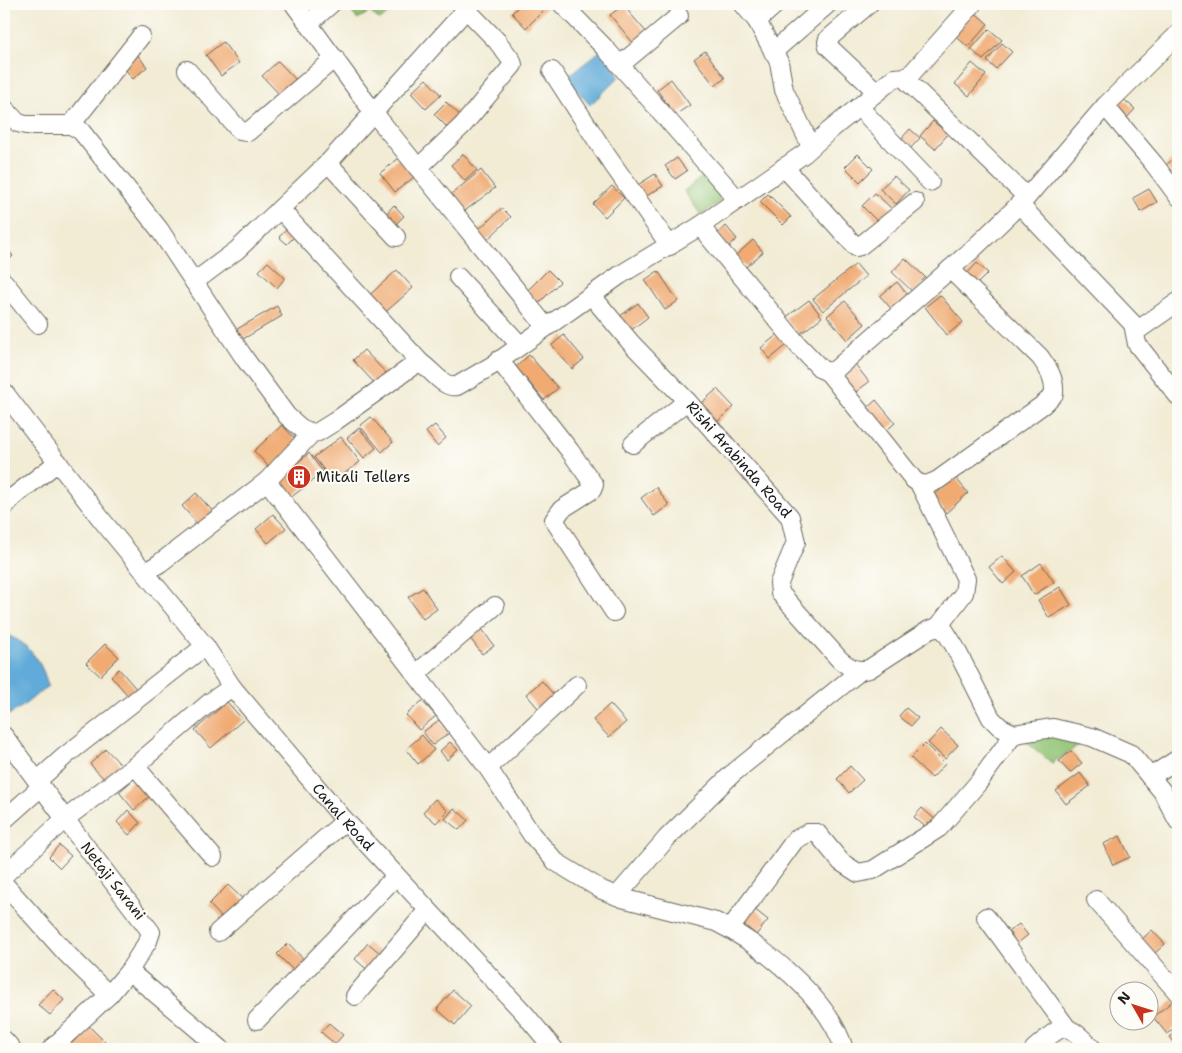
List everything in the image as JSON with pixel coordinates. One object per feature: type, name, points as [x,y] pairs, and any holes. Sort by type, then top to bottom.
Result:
[{"type":"street","points":[[294,4],[374,113],[546,327]]},
{"type":"street","points":[[309,23],[331,4]]},
{"type":"street","points":[[562,4],[620,65],[738,200]]},
{"type":"street","points":[[743,4],[757,21],[781,69],[784,90],[809,148]]},
{"type":"street","points":[[757,21],[776,4]]},
{"type":"street","points":[[773,52],[828,4]]},
{"type":"street","points":[[869,4],[828,39],[827,42],[828,46],[878,92]]},
{"type":"street","points":[[904,78],[911,74],[972,5]]},
{"type":"street","points":[[194,282],[237,250],[328,163],[468,6],[497,40],[513,65],[463,124],[418,168]]},
{"type":"street","points":[[620,65],[679,16]]},
{"type":"street","points":[[700,226],[798,345],[821,370],[828,372],[835,370],[950,269],[1023,200],[1105,106],[1178,34]]},
{"type":"street","points":[[71,125],[141,36]]},
{"type":"street","points":[[187,70],[240,131],[244,133],[248,132],[335,58]]},
{"type":"street","points":[[552,70],[607,156],[670,246]]},
{"type":"street","points":[[280,209],[421,363],[447,385],[452,387],[458,386],[499,360],[620,275],[670,246],[738,200],[809,148],[894,78],[904,78],[1023,200],[1133,324],[1137,344],[1178,396]]},
{"type":"street","points":[[1105,106],[1176,188]]},
{"type":"street","points":[[859,107],[930,182]]},
{"type":"street","points":[[4,108],[18,123],[26,125],[71,125],[81,131],[159,229],[245,359],[287,416],[301,428],[312,433],[318,432],[414,364],[421,363]]},
{"type":"street","points":[[328,163],[396,237]]},
{"type":"street","points":[[784,167],[856,247],[860,246],[915,202]]},
{"type":"street","points":[[920,485],[928,485],[938,480],[1044,404],[1054,394],[1055,383],[1040,357],[950,269]]},
{"type":"street","points":[[458,277],[520,345]]},
{"type":"street","points":[[4,282],[38,324]]},
{"type":"street","name":"Rishi Arabinda Road","points":[[592,296],[631,343],[687,400],[790,517],[796,542],[778,583],[780,593],[840,660],[851,669],[860,671]]},
{"type":"street","points":[[1135,332],[1178,302]]},
{"type":"street","points":[[499,360],[570,450],[594,485],[592,490],[562,510],[554,520],[614,612]]},
{"type":"street","points":[[617,896],[667,838],[732,774],[860,671],[869,669],[929,630],[938,627],[964,593],[966,579],[920,485],[828,372]]},
{"type":"street","points":[[4,392],[58,462],[13,497],[4,508]]},
{"type":"street","points":[[633,444],[687,400]]},
{"type":"street","points":[[152,568],[267,481],[312,433]]},
{"type":"street","name":"Canal Road","points":[[58,462],[102,519],[152,568],[232,687],[344,821],[524,1013],[554,1049]]},
{"type":"street","points":[[267,481],[488,768],[532,835],[556,862],[580,878],[617,896],[716,922],[730,929],[769,957],[810,991],[840,1036],[844,1049]]},
{"type":"street","points":[[416,674],[495,606]]},
{"type":"street","points":[[938,627],[945,631],[991,718],[1000,727],[1014,734],[1053,728],[1092,737],[1131,754],[1162,791],[1178,821]]},
{"type":"street","points":[[4,820],[65,756],[205,646]]},
{"type":"street","points":[[488,768],[577,685]]},
{"type":"street","points":[[4,875],[65,819],[135,766],[209,703],[232,687]]},
{"type":"street","points":[[730,929],[795,840],[808,833],[817,833],[841,862],[858,873],[873,870],[939,828],[978,783],[1014,734]]},
{"type":"street","points":[[4,736],[65,819]]},
{"type":"street","points":[[1150,777],[1178,759]]},
{"type":"street","points":[[135,766],[213,857]]},
{"type":"street","name":"Netaji Sarani","points":[[65,819],[148,925],[151,932],[148,941],[129,971]]},
{"type":"street","points":[[218,932],[344,821]]},
{"type":"street","points":[[256,1020],[396,876]]},
{"type":"street","points":[[4,884],[66,953],[110,995]]},
{"type":"street","points":[[1096,900],[1178,993]]},
{"type":"street","points":[[355,996],[428,910]]},
{"type":"street","points":[[986,917],[1067,1028]]},
{"type":"street","points":[[52,1049],[110,995],[129,971],[221,1049]]},
{"type":"street","points":[[1034,1049],[1059,1028],[1067,1028],[1076,1032],[1093,1049]]},
{"type":"street","points":[[4,1040],[12,1049]]},
{"type":"green space","points":[[346,4],[395,4],[397,6],[380,20],[370,12],[357,19]]},
{"type":"green space","points":[[707,173],[723,199],[701,215],[684,191]]},
{"type":"green space","points":[[1029,731],[1088,739],[1052,763],[1025,741]]},
{"type":"water","points":[[604,48],[619,77],[590,105],[566,78]]},
{"type":"water","points":[[4,634],[20,642],[33,654],[42,668],[48,686],[23,706],[8,715],[4,708]]},
{"type":"building","points":[[301,4],[321,4],[309,13]]},
{"type":"building","points":[[521,4],[550,4],[526,28],[512,13]]},
{"type":"building","points":[[623,5],[647,33],[634,44],[610,15]]},
{"type":"building","points":[[971,9],[988,24],[968,47],[951,32]]},
{"type":"building","points":[[989,29],[1002,40],[983,60],[971,49]]},
{"type":"building","points":[[1178,40],[1178,60],[1169,49]]},
{"type":"building","points":[[223,42],[239,63],[221,76],[206,55]]},
{"type":"building","points":[[1002,43],[1012,52],[996,69],[987,61]]},
{"type":"building","points":[[705,51],[725,78],[715,86],[694,59]]},
{"type":"building","points":[[136,53],[147,67],[133,79],[122,65]]},
{"type":"building","points":[[278,61],[298,82],[282,97],[262,76]]},
{"type":"building","points":[[972,63],[986,75],[969,96],[955,84]]},
{"type":"building","points":[[426,79],[441,95],[426,109],[411,93]]},
{"type":"building","points":[[671,79],[690,105],[675,115],[657,90]]},
{"type":"building","points":[[1122,98],[1135,109],[1125,120],[1113,109]]},
{"type":"building","points":[[446,102],[464,119],[452,132],[434,114]]},
{"type":"building","points":[[933,121],[948,134],[935,149],[920,136]]},
{"type":"building","points":[[910,129],[920,138],[909,150],[899,141]]},
{"type":"building","points":[[463,154],[477,170],[465,181],[451,165]]},
{"type":"building","points":[[858,154],[873,169],[860,182],[845,167]]},
{"type":"building","points":[[403,155],[418,174],[395,192],[380,173]]},
{"type":"building","points":[[1178,155],[1178,171],[1174,175],[1165,166]]},
{"type":"building","points":[[677,158],[687,171],[675,179],[665,166]]},
{"type":"building","points":[[481,170],[495,188],[462,213],[449,196]]},
{"type":"building","points":[[655,174],[663,186],[640,200],[633,188]]},
{"type":"building","points":[[894,176],[909,190],[896,204],[880,189]]},
{"type":"building","points":[[612,186],[624,198],[605,217],[593,204]]},
{"type":"building","points":[[1149,189],[1157,202],[1141,212],[1133,198]]},
{"type":"building","points":[[875,193],[892,209],[879,223],[862,206]]},
{"type":"building","points":[[768,194],[791,217],[783,225],[760,202]]},
{"type":"building","points":[[394,205],[404,216],[394,226],[384,216]]},
{"type":"building","points":[[502,208],[511,217],[486,241],[477,231]]},
{"type":"building","points":[[726,226],[737,239],[727,248],[716,235]]},
{"type":"building","points":[[287,228],[295,236],[287,244],[279,237]]},
{"type":"building","points":[[753,240],[763,252],[746,267],[735,256]]},
{"type":"building","points":[[4,246],[13,256],[4,264]]},
{"type":"building","points":[[905,258],[927,279],[914,293],[892,272]]},
{"type":"building","points":[[268,262],[285,278],[277,288],[259,271]]},
{"type":"building","points":[[977,263],[988,273],[973,288],[963,278]]},
{"type":"building","points":[[856,264],[866,276],[823,311],[813,299]]},
{"type":"building","points":[[397,270],[413,288],[380,317],[364,300]]},
{"type":"building","points":[[548,270],[560,282],[539,303],[527,291]]},
{"type":"building","points":[[658,271],[678,301],[665,310],[645,280]]},
{"type":"building","points":[[897,282],[911,299],[895,313],[880,296]]},
{"type":"building","points":[[940,295],[963,322],[947,335],[925,307]]},
{"type":"building","points":[[809,300],[822,317],[799,335],[785,318]]},
{"type":"building","points":[[845,301],[865,324],[847,340],[827,316]]},
{"type":"building","points":[[638,303],[648,317],[626,334],[616,319]]},
{"type":"building","points":[[277,306],[282,316],[238,342],[232,332]]},
{"type":"building","points":[[778,334],[787,345],[770,359],[761,348]]},
{"type":"building","points":[[564,335],[584,359],[572,369],[552,345]]},
{"type":"building","points":[[364,350],[389,376],[378,387],[353,360]]},
{"type":"building","points":[[529,355],[558,388],[544,400],[516,367]]},
{"type":"building","points":[[855,364],[869,382],[849,397],[835,379]]},
{"type":"building","points":[[717,389],[734,407],[715,424],[698,406]]},
{"type":"building","points":[[876,400],[895,423],[882,434],[863,412]]},
{"type":"building","points":[[371,417],[393,442],[382,452],[360,426]]},
{"type":"building","points":[[282,425],[299,443],[271,469],[254,451]]},
{"type":"building","points":[[435,425],[446,438],[437,446],[426,432]]},
{"type":"building","points":[[359,428],[376,448],[364,458],[347,438]]},
{"type":"building","points":[[341,437],[360,462],[333,482],[314,457]]},
{"type":"building","name":"Mitali Tellers","points":[[309,453],[323,472],[289,499],[275,482]]},
{"type":"building","points":[[955,477],[968,493],[946,513],[932,497]]},
{"type":"building","points":[[656,487],[669,505],[654,516],[641,498]]},
{"type":"building","points":[[196,493],[220,519],[205,533],[182,506]]},
{"type":"building","points":[[273,514],[286,528],[268,543],[256,529]]},
{"type":"building","points":[[1002,556],[1016,572],[1003,584],[989,567]]},
{"type":"building","points":[[1041,563],[1054,582],[1034,595],[1022,576]]},
{"type":"building","points":[[1060,587],[1071,605],[1049,618],[1038,600]]},
{"type":"building","points":[[423,588],[437,609],[423,619],[408,597]]},
{"type":"building","points":[[482,629],[494,646],[482,654],[470,638]]},
{"type":"building","points":[[105,644],[119,657],[100,676],[86,663]]},
{"type":"building","points":[[119,669],[139,692],[131,699],[111,676]]},
{"type":"building","points":[[542,681],[559,701],[543,714],[526,694]]},
{"type":"building","points":[[422,701],[436,716],[419,730],[406,715]]},
{"type":"building","points":[[227,702],[243,720],[211,748],[195,730]]},
{"type":"building","points":[[610,704],[626,722],[609,737],[593,720]]},
{"type":"building","points":[[906,708],[918,718],[911,726],[899,716]]},
{"type":"building","points":[[439,720],[449,733],[433,745],[423,732]]},
{"type":"building","points":[[941,729],[958,745],[945,759],[928,743]]},
{"type":"building","points":[[422,735],[434,750],[418,764],[406,749]]},
{"type":"building","points":[[450,742],[458,750],[447,760],[440,751]]},
{"type":"building","points":[[925,744],[945,764],[932,778],[911,758]]},
{"type":"building","points":[[106,749],[122,766],[106,781],[90,764]]},
{"type":"building","points":[[1071,751],[1082,763],[1070,773],[1059,761]]},
{"type":"building","points":[[850,766],[863,780],[849,793],[837,779]]},
{"type":"building","points":[[1080,773],[1090,786],[1066,804],[1056,791]]},
{"type":"building","points":[[135,778],[150,796],[134,810],[119,792]]},
{"type":"building","points":[[435,799],[448,811],[436,823],[423,812]]},
{"type":"building","points":[[454,808],[468,820],[459,830],[445,819]]},
{"type":"building","points":[[922,808],[938,822],[930,831],[914,817]]},
{"type":"building","points":[[128,810],[140,823],[129,835],[117,822]]},
{"type":"building","points":[[1120,836],[1130,857],[1113,865],[1103,844]]},
{"type":"building","points":[[59,845],[71,856],[60,868],[49,857]]},
{"type":"building","points":[[228,885],[246,902],[226,922],[209,904]]},
{"type":"building","points":[[753,908],[768,920],[756,935],[742,923]]},
{"type":"building","points":[[1019,924],[1028,935],[1014,946],[1005,934]]},
{"type":"building","points":[[1152,930],[1165,944],[1154,954],[1141,940]]},
{"type":"building","points":[[288,943],[309,965],[298,975],[277,954]]},
{"type":"building","points":[[368,943],[386,958],[372,974],[355,959]]},
{"type":"building","points":[[53,989],[64,1000],[50,1015],[38,1005]]},
{"type":"building","points":[[453,990],[471,1006],[455,1025],[437,1009]]},
{"type":"building","points":[[1174,1000],[1178,1005],[1178,1025],[1167,1034],[1160,1026],[1160,1011]]},
{"type":"building","points":[[329,1023],[343,1035],[335,1044],[321,1032]]},
{"type":"building","points":[[89,1026],[105,1042],[98,1049],[68,1049],[67,1048]]},
{"type":"building","points":[[1178,1029],[1178,1047],[1170,1037]]},
{"type":"place","name":"Mitali Tellers","points":[[299,477]]}]
